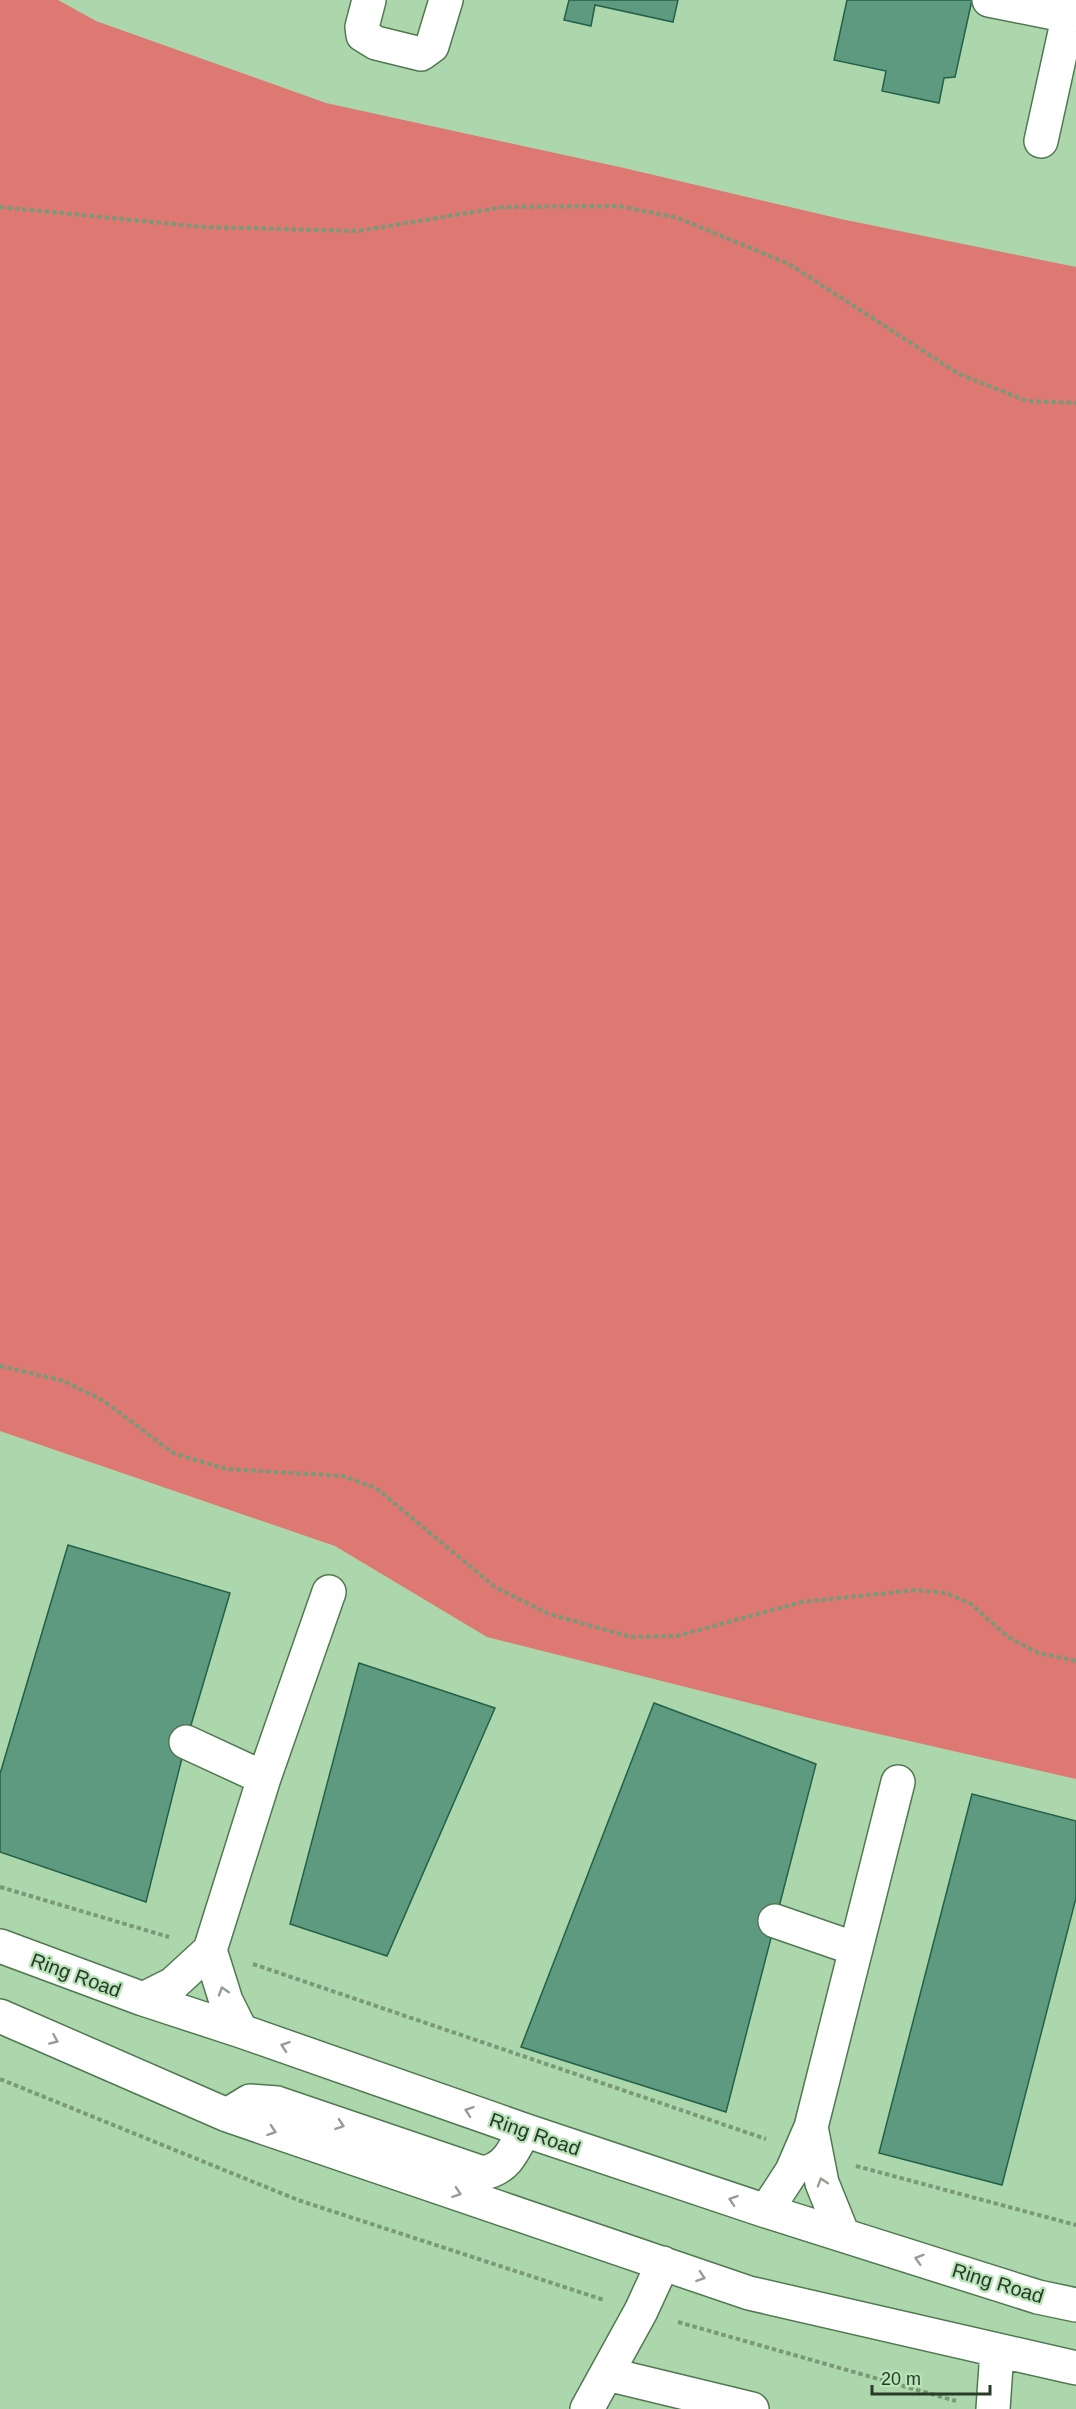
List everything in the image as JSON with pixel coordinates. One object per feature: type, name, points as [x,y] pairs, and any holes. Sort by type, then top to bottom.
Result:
[{"type":"street","points":[[369,0],[362,27],[363,35],[376,43],[420,54],[432,46],[446,0]]},
{"type":"street","points":[[989,0],[1070,8],[1041,141]]},
{"type":"street","points":[[143,2000],[173,1984],[210,1950],[264,1778],[329,1592]]},
{"type":"street","points":[[186,1742],[264,1778]]},
{"type":"street","points":[[766,2211],[809,2144],[898,1782]]},
{"type":"street","points":[[775,1921],[856,1949]]},
{"type":"street","name":"Ring Road","points":[[0,1946],[143,2000],[241,2031],[524,2130],[766,2211],[1038,2296],[1076,2305]]},
{"type":"street","points":[[210,1950],[226,2001],[241,2031]]},
{"type":"street","points":[[0,2016],[227,2115],[748,2293],[1076,2368]]},
{"type":"street","points":[[227,2115],[250,2101],[277,2103],[483,2173],[494,2171],[504,2165],[524,2130]]},
{"type":"street","points":[[809,2144],[843,2235]]},
{"type":"street","points":[[587,2409],[641,2312],[663,2264]]},
{"type":"street","points":[[977,2406],[997,2351]]},
{"type":"street","points":[[607,2374],[752,2409]]},
{"type":"path","points":[[0,207],[203,227],[358,231],[504,207],[619,206],[678,218],[789,264],[959,374],[1027,401],[1076,403]]},
{"type":"path","points":[[0,1366],[64,1381],[104,1401],[173,1453],[226,1469],[343,1476],[376,1488],[495,1587],[549,1614],[631,1636],[677,1636],[802,1602],[916,1590],[946,1593],[971,1604],[1008,1637],[1028,1648],[1038,1653],[1076,1661]]},
{"type":"path","points":[[0,1887],[210,1950],[809,2144],[1076,2225]]},
{"type":"path","points":[[0,2079],[298,2200],[641,2312],[977,2406]]},
{"type":"shaded area","points":[[0,0],[58,0],[96,21],[326,103],[624,168],[841,219],[1076,267],[1076,1779],[813,1719],[487,1637],[335,1546],[0,1431]]},
{"type":"building","points":[[569,0],[678,0],[673,22],[595,5],[591,26],[564,20]]},
{"type":"building","points":[[847,0],[972,0],[955,77],[944,78],[939,103],[882,91],[886,71],[834,60]]},
{"type":"building","points":[[68,1545],[230,1593],[186,1742],[146,1902],[0,1852],[0,1774]]},
{"type":"building","points":[[359,1663],[495,1708],[387,1956],[290,1924]]},
{"type":"building","points":[[654,1703],[816,1764],[726,2112],[521,2047]]},
{"type":"building","points":[[972,1794],[1076,1821],[1076,1898],[1002,2185],[879,2153]]}]
